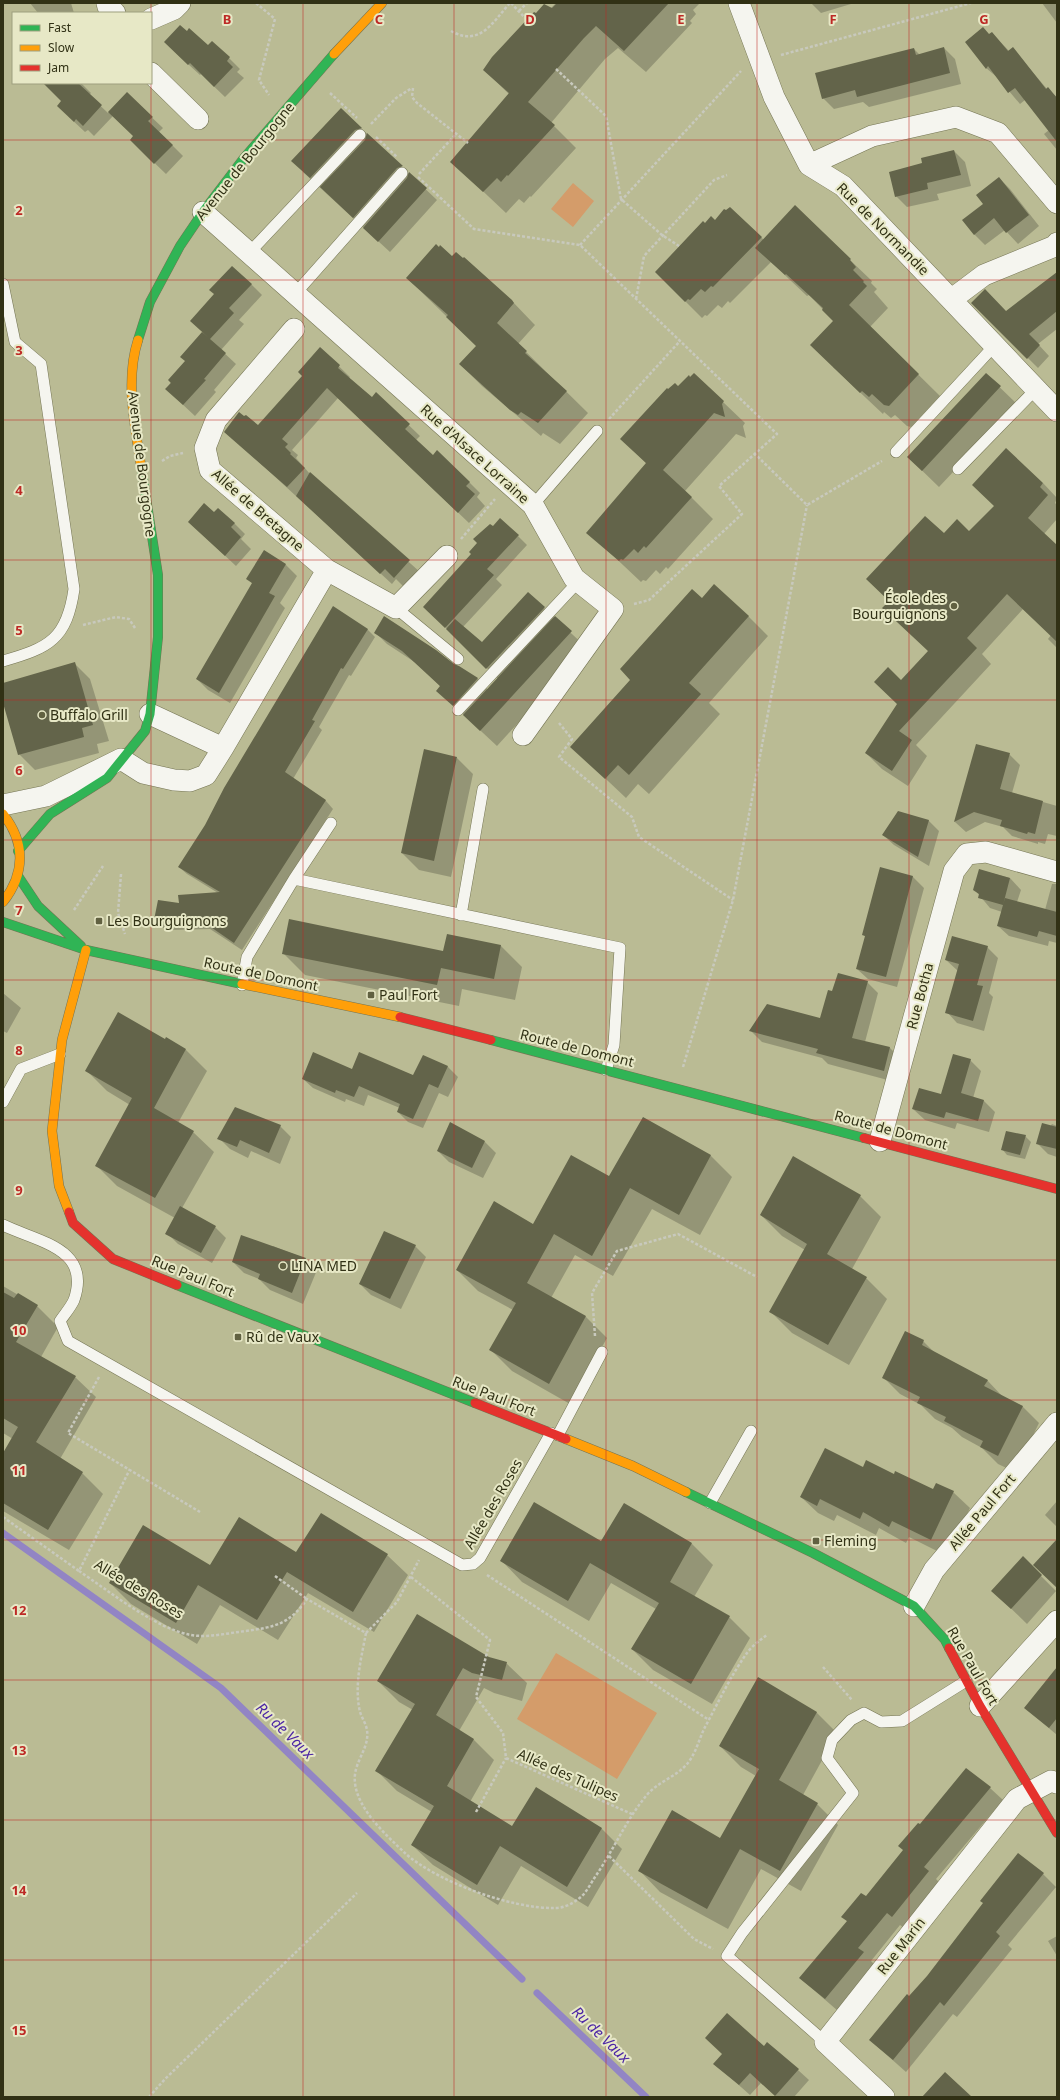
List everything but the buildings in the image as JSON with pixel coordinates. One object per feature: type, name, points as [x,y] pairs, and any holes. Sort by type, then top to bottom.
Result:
[{"type":"street","points":[[107,3],[114,12]]},
{"type":"street","points":[[152,19],[174,9],[180,3]]},
{"type":"street","name":"Avenue de Bourgogne","points":[[18,851],[50,814],[107,778],[144,731],[150,714],[158,637],[158,575],[142,478],[133,407],[132,375],[136,345],[150,302],[180,246],[202,212],[244,158],[313,77],[382,3]]},
{"type":"street","points":[[739,3],[774,97],[809,165],[872,136],[956,117],[998,133],[1057,203]]},
{"type":"street","points":[[152,74],[198,119]]},
{"type":"street","name":"Rue de Normandie","points":[[809,165],[843,186],[1057,411]]},
{"type":"street","name":"Rue d'Alsace Lorraine","points":[[202,212],[533,505],[574,578],[613,609]]},
{"type":"street","points":[[952,299],[984,275],[1055,246],[1057,243]]},
{"type":"street","points":[[204,448],[216,420],[294,329]]},
{"type":"street","name":"Allée de Bretagne","points":[[204,448],[210,470],[327,570],[396,608]]},
{"type":"street","points":[[396,608],[447,556]]},
{"type":"street","points":[[121,759],[143,773],[174,780],[190,781],[206,775],[327,570]]},
{"type":"street","points":[[523,736],[613,609]]},
{"type":"street","points":[[150,714],[223,748]]},
{"type":"street","name":"Avenue de Bourgogne","points":[[3,805],[46,796],[121,759]]},
{"type":"street","points":[[3,814],[18,839],[18,876],[13,889],[3,902]]},
{"type":"street","name":"Rue Botha","points":[[880,1141],[954,871],[959,862],[967,854],[986,852],[1057,872]]},
{"type":"street","name":"Route de Domont","points":[[18,876],[28,896],[40,909],[86,950]]},
{"type":"street","name":"Route de Domont","points":[[3,922],[86,950],[242,985],[426,1023],[880,1141],[1057,1189]]},
{"type":"street","name":"Rue Paul Fort","points":[[86,950],[62,1040],[52,1131],[59,1186],[73,1223],[113,1259],[524,1424],[554,1434],[633,1466],[838,1565],[909,1603],[945,1640],[980,1706],[1057,1833]]},
{"type":"street","name":"Allée Paul Fort","points":[[909,1603],[934,1570],[1057,1423]]},
{"type":"street","points":[[980,1706],[1057,1621]]},
{"type":"street","name":"Rue Marin","points":[[825,2042],[1017,1799],[1051,1781],[1057,1783]]},
{"type":"street","points":[[825,2042],[884,2097]]},
{"type":"lane","points":[[248,253],[363,132]]},
{"type":"lane","points":[[295,294],[407,172]]},
{"type":"lane","points":[[3,284],[15,342],[41,364],[74,589],[71,610],[60,633],[34,652],[3,661]]},
{"type":"lane","points":[[896,452],[995,345]]},
{"type":"lane","points":[[958,469],[1036,389]]},
{"type":"lane","points":[[533,505],[597,431]]},
{"type":"lane","points":[[458,710],[578,582]]},
{"type":"lane","points":[[396,608],[458,659]]},
{"type":"lane","points":[[461,915],[483,789]]},
{"type":"lane","points":[[242,985],[247,957],[294,879],[331,823]]},
{"type":"lane","points":[[294,879],[620,948],[614,1045],[606,1070]]},
{"type":"lane","points":[[3,1102],[21,1069],[60,1054]]},
{"type":"lane","name":"Allée des Roses","points":[[3,1225],[38,1239],[68,1255],[79,1276],[74,1301],[60,1321],[68,1341],[462,1565],[473,1564],[480,1558],[602,1352]]},
{"type":"lane","points":[[710,1503],[751,1431]]},
{"type":"lane","points":[[909,1603],[934,1556]]},
{"type":"lane","points":[[825,2042],[727,1956],[742,1932],[853,1793],[827,1758],[832,1740],[851,1720],[864,1713],[881,1722],[902,1721],[966,1681]]},
{"type":"path","points":[[256,3],[274,20],[259,80],[282,114]]},
{"type":"path","points":[[451,31],[461,37],[471,38],[479,35],[511,3],[525,18]]},
{"type":"path","points":[[519,11],[526,3]]},
{"type":"path","points":[[580,245],[621,199],[746,66],[761,60],[971,3]]},
{"type":"path","points":[[556,69],[606,116],[621,199],[662,236],[679,246]]},
{"type":"path","points":[[313,77],[362,123]]},
{"type":"path","points":[[363,132],[396,98],[413,88],[412,97],[417,103],[468,143]]},
{"type":"path","points":[[373,133],[402,161]]},
{"type":"path","points":[[418,176],[456,134]]},
{"type":"path","points":[[407,172],[418,176],[474,229],[580,245],[777,434],[754,453],[719,486],[742,514],[649,600],[613,609]]},
{"type":"path","points":[[636,299],[644,256],[714,180],[727,175]]},
{"type":"path","points":[[597,431],[680,341]]},
{"type":"path","points":[[142,478],[170,456],[204,448]]},
{"type":"path","points":[[676,1088],[733,900],[807,505],[896,452]]},
{"type":"path","points":[[754,453],[807,505]]},
{"type":"path","points":[[447,556],[508,483]]},
{"type":"path","points":[[60,633],[88,623],[116,617],[128,619],[137,631]]},
{"type":"path","points":[[544,706],[572,739],[559,757],[632,817],[639,837],[733,900]]},
{"type":"path","points":[[62,928],[103,866]]},
{"type":"path","points":[[120,874],[118,914],[122,931],[130,942],[139,948],[137,962]]},
{"type":"path","points":[[595,1338],[592,1293],[617,1251],[678,1234],[757,1277]]},
{"type":"path","points":[[106,1363],[68,1433],[200,1512]]},
{"type":"path","name":"Allée des Roses","points":[[79,1570],[130,1469]]},
{"type":"path","name":"Allée des Roses","points":[[3,1517],[79,1570],[169,1629],[192,1635],[210,1636],[271,1627],[292,1616],[307,1599]]},
{"type":"path","points":[[426,1545],[397,1602],[366,1633],[358,1671],[358,1692],[360,1713],[367,1730],[366,1744],[354,1776],[355,1788],[360,1802],[370,1816],[407,1855],[430,1870],[471,1891],[537,1906],[556,1908],[569,1905],[583,1895],[645,1797],[654,1787],[688,1763],[709,1720],[748,1651],[767,1635]]},
{"type":"path","points":[[473,1564],[489,1577],[709,1720]]},
{"type":"path","points":[[275,1576],[307,1599],[366,1633]]},
{"type":"path","name":"Allée des Tulipes","points":[[411,1577],[490,1640],[476,1697],[503,1733],[506,1758],[634,1815]]},
{"type":"path","points":[[823,1668],[864,1713]]},
{"type":"path","points":[[476,1812],[506,1758]]},
{"type":"path","points":[[609,1856],[694,1939],[727,1956]]},
{"type":"path","points":[[149,2097],[165,2079],[357,1893]]},
{"type":"shaded area","points":[[573,183],[594,201],[573,227],[551,209]]},
{"type":"shaded area","points":[[556,1653],[657,1713],[617,1779],[517,1719]]},
{"type":"waterway","name":"Ru de Vaux","points":[[3,1533],[221,1688],[522,1979]]},
{"type":"waterway","name":"Ru de Vaux","points":[[537,1993],[646,2097]]},
{"type":"traffic: fast","points":[[138,340],[150,302],[180,246],[203,212],[244,158],[334,54]]},
{"type":"traffic: fast","points":[[18,851],[50,814],[107,778],[145,731],[150,714],[158,637],[158,575],[141,466]]},
{"type":"traffic: fast","points":[[18,876],[38,906],[81,946]]},
{"type":"traffic: fast","points":[[3,922],[86,950],[242,984]]},
{"type":"traffic: fast","points":[[491,1040],[864,1138]]},
{"type":"traffic: fast","points":[[177,1285],[475,1403]]},
{"type":"traffic: fast","points":[[686,1492],[813,1553],[914,1606],[945,1640],[949,1648]]},
{"type":"traffic: slow","points":[[334,54],[382,3]]},
{"type":"traffic: slow","points":[[138,340],[132,371],[132,403],[141,466]]},
{"type":"traffic: slow","points":[[3,814],[11,825],[16,836],[20,858],[16,881],[3,902]]},
{"type":"traffic: slow","points":[[69,1212],[59,1186],[52,1131],[62,1040],[86,950]]},
{"type":"traffic: slow","points":[[242,984],[400,1017]]},
{"type":"traffic: slow","points":[[566,1439],[633,1466],[686,1492]]},
{"type":"traffic: jam","points":[[400,1017],[491,1040]]},
{"type":"traffic: jam","points":[[864,1138],[1057,1189]]},
{"type":"traffic: jam","points":[[69,1212],[73,1223],[113,1259],[177,1285]]},
{"type":"traffic: jam","points":[[475,1403],[566,1439]]},
{"type":"traffic: jam","points":[[949,1648],[980,1706],[1057,1833]]},
{"type":"place","name":"École des Bourguignons","points":[[954,606]]},
{"type":"place","name":"Buffalo Grill","points":[[42,715]]},
{"type":"place","name":"Les Bourguignons","points":[[99,921]]},
{"type":"place","name":"Paul Fort","points":[[371,995]]},
{"type":"place","name":"LINA MED","points":[[283,1266]]},
{"type":"place","name":"Rû de Vaux","points":[[238,1337]]},
{"type":"place","name":"Fleming","points":[[816,1541]]}]
